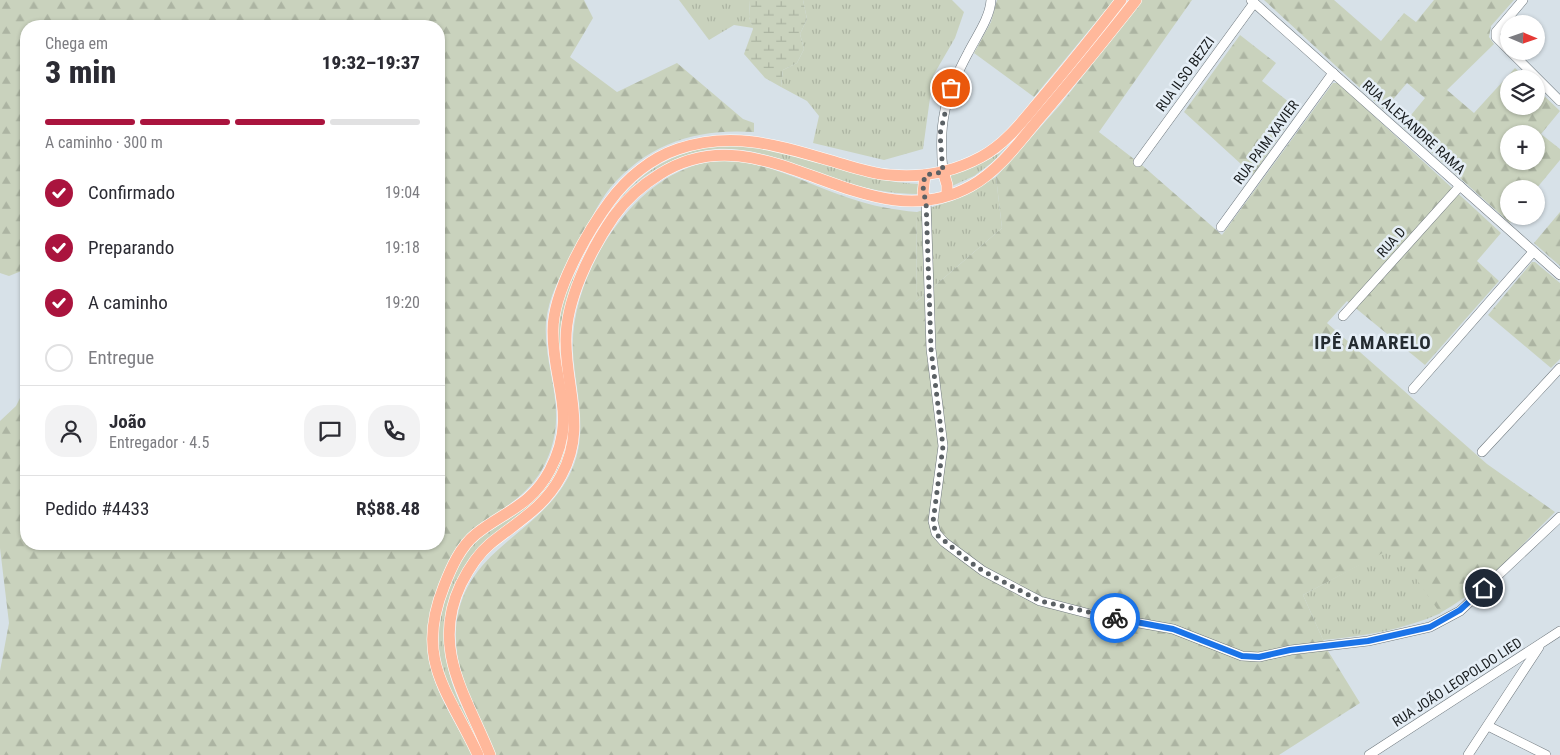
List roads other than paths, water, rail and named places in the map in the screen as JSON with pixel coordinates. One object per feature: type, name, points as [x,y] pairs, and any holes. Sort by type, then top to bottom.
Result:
[{"type":"main road","points":[[478,755],[439,680],[432,646],[435,612],[448,576],[465,546],[481,530],[526,502],[545,478],[556,457],[564,429],[565,415],[554,351],[555,307],[570,271],[599,217],[618,190],[640,170],[669,152],[702,142],[732,139],[765,143],[872,173],[925,175],[943,172],[980,157],[1002,142],[1087,45],[1121,0]]},
{"type":"main road","points":[[490,755],[461,692],[450,657],[450,626],[454,602],[466,575],[480,554],[535,511],[553,491],[564,472],[571,454],[575,429],[574,402],[566,345],[568,312],[587,265],[619,210],[635,192],[664,171],[680,163],[719,156],[759,158],[876,198],[908,202],[947,195],[970,186],[1003,160],[1080,71],[1136,0]]},
{"type":"main road","points":[[943,172],[948,185],[947,195]]},
{"type":"main road","points":[[925,175],[923,193],[926,200]]},
{"type":"street","points":[[943,172],[940,134],[946,104],[957,72],[986,18],[991,0]]},
{"type":"street","points":[[1510,15],[1523,0]]},
{"type":"street","name":"RUA ALEXANDRE RAMA","points":[[1252,1],[1560,275]]},
{"type":"street","name":"RUA ILSO BEZZI","points":[[1138,162],[1252,1]]},
{"type":"street","points":[[1500,26],[1497,29],[1496,37],[1500,41]]},
{"type":"street","points":[[1520,60],[1560,101]]},
{"type":"street","name":"RUA PAIM XAVIER","points":[[1221,227],[1332,73]]},
{"type":"street","name":"RUA D","points":[[1343,316],[1460,186]]},
{"type":"street","points":[[926,200],[931,349],[943,446],[933,522],[936,534],[983,571],[1040,601],[1094,615],[1173,629],[1242,656],[1259,657],[1290,650],[1368,641],[1430,627],[1460,610],[1560,517]]},
{"type":"street","points":[[1413,389],[1534,252]]},
{"type":"street","points":[[1482,452],[1560,368]]},
{"type":"street","name":"RUA JOÃO LEOPOLDO LIED","points":[[1369,755],[1380,752],[1560,631]]},
{"type":"street","points":[[1468,755],[1542,643]]},
{"type":"street","points":[[1488,726],[1546,755]]},
{"type":"district","name":"IPÊ AMARELO","points":[[1373,342]]}]
